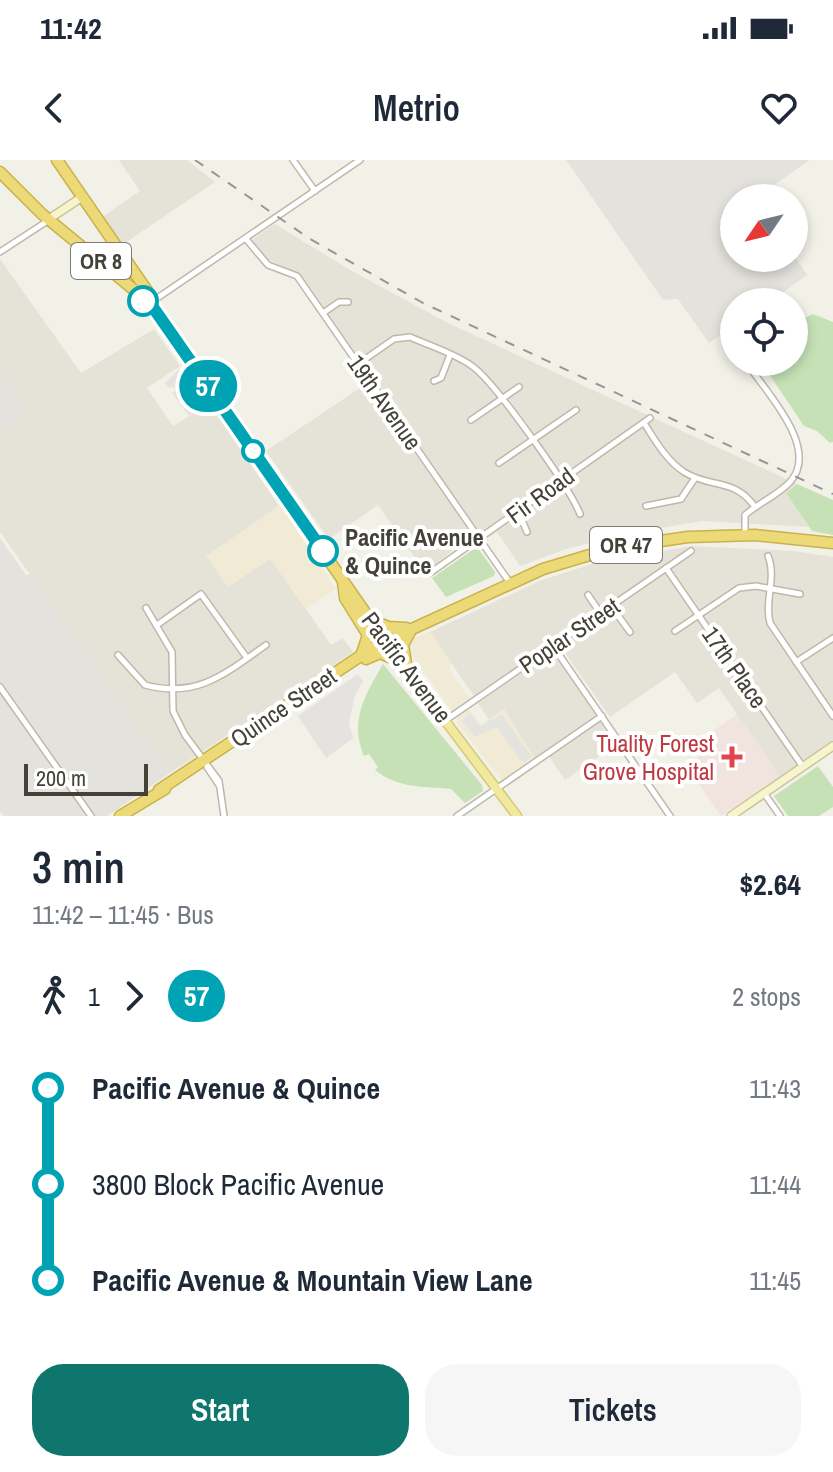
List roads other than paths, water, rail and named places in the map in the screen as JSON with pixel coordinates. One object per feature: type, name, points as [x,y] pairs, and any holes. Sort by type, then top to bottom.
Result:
[{"type":"highway","name":"Pacific Avenue","points":[[57,160],[150,295],[150,303],[385,641]]},
{"type":"highway","name":"OR 8","points":[[0,172],[49,219],[150,303]]},
{"type":"highway","name":"OR 47","points":[[385,641],[510,583],[577,558],[625,545],[688,537],[745,535],[833,543]]},
{"type":"highway","points":[[343,580],[345,598],[368,635],[361,655]]},
{"type":"highway","points":[[371,619],[391,628],[412,628],[403,645],[404,666]]},
{"type":"highway","name":"Quince Street","points":[[120,816],[181,775],[205,764],[385,641]]},
{"type":"highway","points":[[333,674],[345,673],[380,653],[404,666]]},
{"type":"main road","name":"Pacific Avenue","points":[[385,641],[517,816]]},
{"type":"street","points":[[293,160],[315,191]]},
{"type":"street","points":[[150,303],[360,160]]},
{"type":"street","points":[[0,252],[82,197]]},
{"type":"street","name":"19th Avenue","points":[[246,239],[268,265],[297,276],[510,583]]},
{"type":"street","points":[[323,313],[339,302],[348,302]]},
{"type":"street","points":[[358,364],[401,336],[450,355],[482,374],[561,481],[580,514]]},
{"type":"street","points":[[434,381],[441,378],[450,355]]},
{"type":"street","points":[[745,535],[745,515],[792,480],[800,465],[801,452],[795,434],[756,376]]},
{"type":"street","points":[[471,420],[519,387]]},
{"type":"street","points":[[499,463],[576,410]]},
{"type":"street","name":"Fir Road","points":[[430,573],[646,420],[674,464],[695,478]]},
{"type":"street","points":[[646,506],[681,499],[695,478],[743,491],[755,507]]},
{"type":"street","points":[[518,511],[527,532]]},
{"type":"street","name":"Poplar Street","points":[[446,720],[691,551]]},
{"type":"street","points":[[768,556],[772,571],[770,623],[833,716]]},
{"type":"street","name":"17th Place","points":[[666,568],[803,767]]},
{"type":"street","points":[[675,631],[739,588],[800,594]]},
{"type":"street","points":[[157,625],[201,594],[247,658]]},
{"type":"street","points":[[588,595],[601,614]]},
{"type":"street","points":[[611,606],[630,632]]},
{"type":"street","points":[[146,608],[172,652],[173,711],[178,724],[219,785],[224,816]]},
{"type":"street","points":[[796,662],[833,638]]},
{"type":"street","points":[[118,655],[145,685],[205,686],[266,645]]},
{"type":"street","points":[[553,646],[670,816]]},
{"type":"street","points":[[0,687],[91,816]]},
{"type":"street","points":[[457,816],[602,716]]},
{"type":"street","points":[[731,816],[833,746]]},
{"type":"street","points":[[764,793],[780,816]]},
{"type":"railway","points":[[195,160],[310,239],[423,303],[833,494]]},
{"type":"place","name":"Pacific Avenue & Quince","points":[[323,551]]},
{"type":"place","name":"Tuality Forest Grove Hospital","points":[[732,757]]}]
